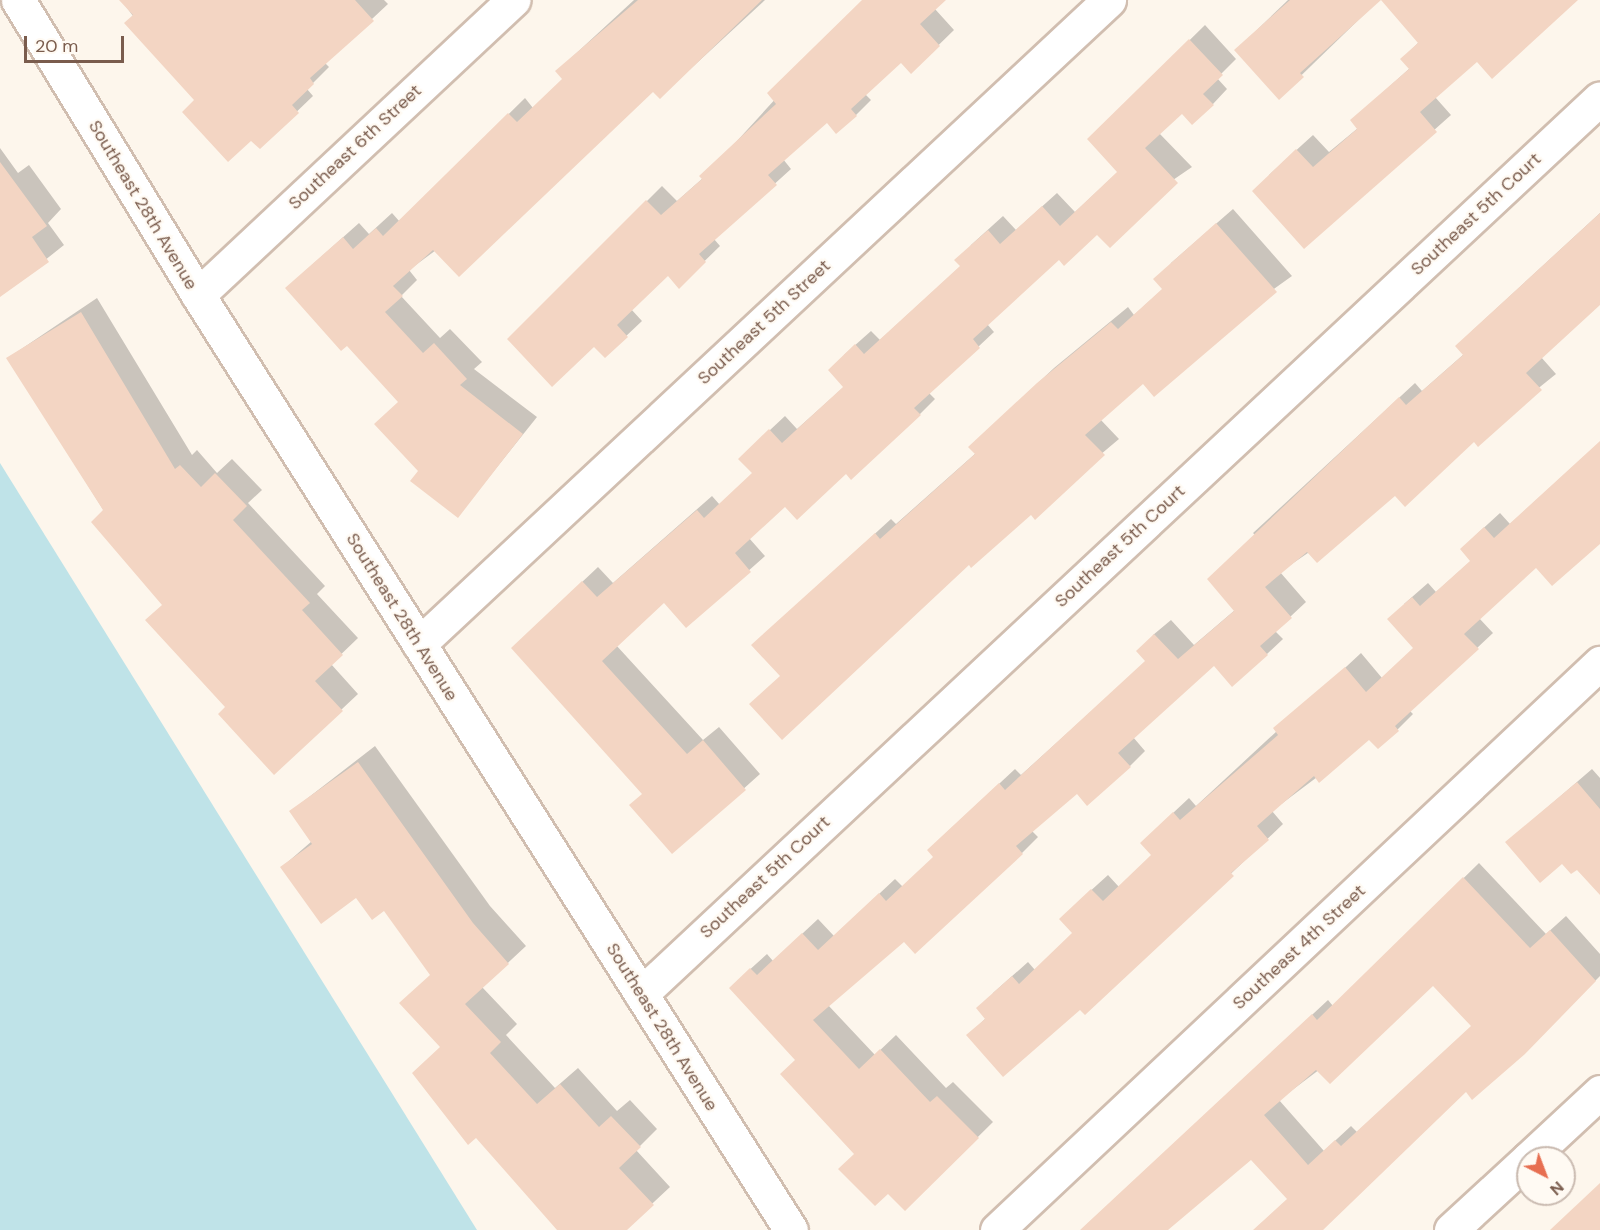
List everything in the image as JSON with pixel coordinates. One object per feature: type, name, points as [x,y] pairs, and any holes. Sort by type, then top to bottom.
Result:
[{"type":"street","name":"Southeast 28th Avenue","points":[[18,0],[198,295],[790,1230]]},
{"type":"street","name":"Southeast 6th Street","points":[[198,295],[513,0]]},
{"type":"street","name":"Southeast 5th Street","points":[[419,644],[1109,0]]},
{"type":"street","name":"Southeast 5th Court","points":[[641,994],[1600,98]]},
{"type":"street","name":"Southeast 4th Street","points":[[997,1230],[1600,663]]},
{"type":"street","points":[[1541,1146],[1600,1092]]},
{"type":"street","points":[[1451,1230],[1516,1169]]},
{"type":"water","points":[[0,463],[477,1230],[0,1230]]},
{"type":"building","points":[[119,0],[355,0],[374,21],[310,78],[314,84],[292,105],[299,113],[260,149],[251,141],[228,162],[182,112],[194,100],[124,23],[133,15]]},
{"type":"building","points":[[638,0],[762,0],[660,99],[653,92],[459,277],[433,250],[393,286],[403,296],[385,312],[423,353],[434,343],[467,379],[460,385],[523,434],[458,518],[410,481],[418,471],[374,424],[398,402],[347,346],[341,351],[285,288],[343,237],[353,249],[376,228],[383,236],[508,113],[517,122],[562,79],[555,71]]},
{"type":"building","points":[[862,0],[946,0],[920,24],[940,46],[911,74],[901,63],[851,109],[857,116],[836,134],[827,123],[768,175],[777,185],[699,254],[706,262],[679,289],[668,276],[617,325],[628,337],[605,358],[594,347],[552,387],[507,339],[646,200],[661,215],[702,179],[699,176],[776,104],[767,93]]},
{"type":"building","points":[[1290,0],[1381,0],[1300,73],[1304,77],[1279,100],[1234,50]]},
{"type":"building","points":[[1381,0],[1578,0],[1492,79],[1477,62],[1420,112],[1437,132],[1304,249],[1252,191],[1296,149],[1313,167],[1357,129],[1350,120],[1409,69],[1400,59],[1418,43]]},
{"type":"building","points":[[1189,39],[1223,75],[1203,94],[1214,105],[1192,125],[1182,114],[1145,148],[1178,183],[1110,248],[1097,235],[1064,266],[1059,260],[973,339],[980,348],[914,408],[921,415],[851,480],[846,474],[797,520],[785,507],[735,553],[751,572],[686,628],[664,603],[602,661],[687,754],[703,740],[746,790],[672,854],[629,805],[642,794],[511,648],[582,581],[597,597],[697,510],[704,518],[752,473],[738,459],[769,429],[782,443],[843,387],[828,370],[855,344],[864,354],[960,266],[954,260],[988,230],[1000,244],[1042,206],[1060,226],[1117,172],[1087,139]]},
{"type":"building","points":[[0,162],[47,226],[32,237],[49,262],[0,297]]},
{"type":"building","points":[[1600,213],[1600,305],[1526,373],[1542,390],[1478,447],[1474,442],[1405,507],[1395,496],[1317,563],[1307,552],[1265,587],[1292,618],[1260,646],[1268,655],[1232,687],[1214,666],[1118,753],[1131,767],[1087,806],[1077,794],[1016,846],[1023,854],[915,954],[904,942],[813,1020],[859,1069],[880,1049],[930,1102],[937,1096],[979,1138],[905,1211],[888,1194],[875,1206],[838,1169],[854,1154],[780,1074],[795,1060],[729,988],[750,968],[757,975],[802,933],[818,950],[879,893],[886,901],[933,857],[927,850],[999,783],[1005,790],[1145,661],[1136,651],[1154,634],[1178,659],[1234,611],[1207,579],[1399,397],[1406,405],[1463,355],[1455,346]]},
{"type":"building","points":[[1216,223],[1277,292],[1154,397],[1143,384],[1085,435],[1105,455],[1035,520],[1031,515],[971,568],[969,565],[782,740],[749,704],[780,676],[751,645],[875,533],[880,539],[975,454],[968,447],[1037,383],[1111,322],[1118,329],[1162,289],[1153,279]]},
{"type":"building","points":[[81,312],[175,469],[180,465],[201,487],[215,473],[247,506],[233,520],[310,603],[302,610],[343,655],[315,681],[343,711],[274,775],[218,714],[225,707],[145,620],[162,605],[91,522],[103,510],[6,358]]},
{"type":"building","points":[[1600,441],[1600,544],[1552,586],[1536,568],[1464,634],[1479,649],[1395,726],[1399,731],[1378,749],[1369,740],[1319,783],[1314,776],[1257,826],[1269,840],[1231,873],[1234,876],[1085,1015],[1080,1010],[1003,1077],[966,1035],[985,1019],[976,1008],[1012,976],[1019,984],[1072,933],[1059,919],[1091,889],[1103,901],[1151,855],[1140,843],[1173,812],[1180,820],[1278,735],[1273,728],[1345,667],[1366,692],[1413,648],[1387,619],[1412,597],[1420,606],[1470,561],[1460,549],[1484,527],[1494,538]]},
{"type":"building","points":[[358,762],[473,923],[509,964],[465,1004],[501,1042],[490,1053],[537,1104],[560,1084],[599,1127],[611,1116],[641,1147],[619,1168],[654,1205],[627,1230],[557,1230],[476,1138],[468,1145],[412,1073],[440,1047],[399,1003],[430,975],[384,911],[372,920],[356,898],[321,924],[280,867],[312,844],[289,811]]},
{"type":"building","points":[[1577,782],[1600,809],[1600,895],[1577,870],[1571,874],[1562,864],[1540,883],[1505,842]]},
{"type":"building","points":[[1463,877],[1530,948],[1550,930],[1596,981],[1525,1054],[1472,1100],[1466,1092],[1323,1230],[1253,1230],[1287,1199],[1251,1160],[1168,1230],[1080,1230],[1312,1014],[1317,1020]],"holes":[[[1433,986],[1471,1026],[1341,1146],[1335,1140],[1308,1165],[1264,1115],[1316,1070],[1330,1084]]]},
{"type":"building","points":[[1600,1183],[1600,1230],[1550,1230],[1576,1206]]}]
